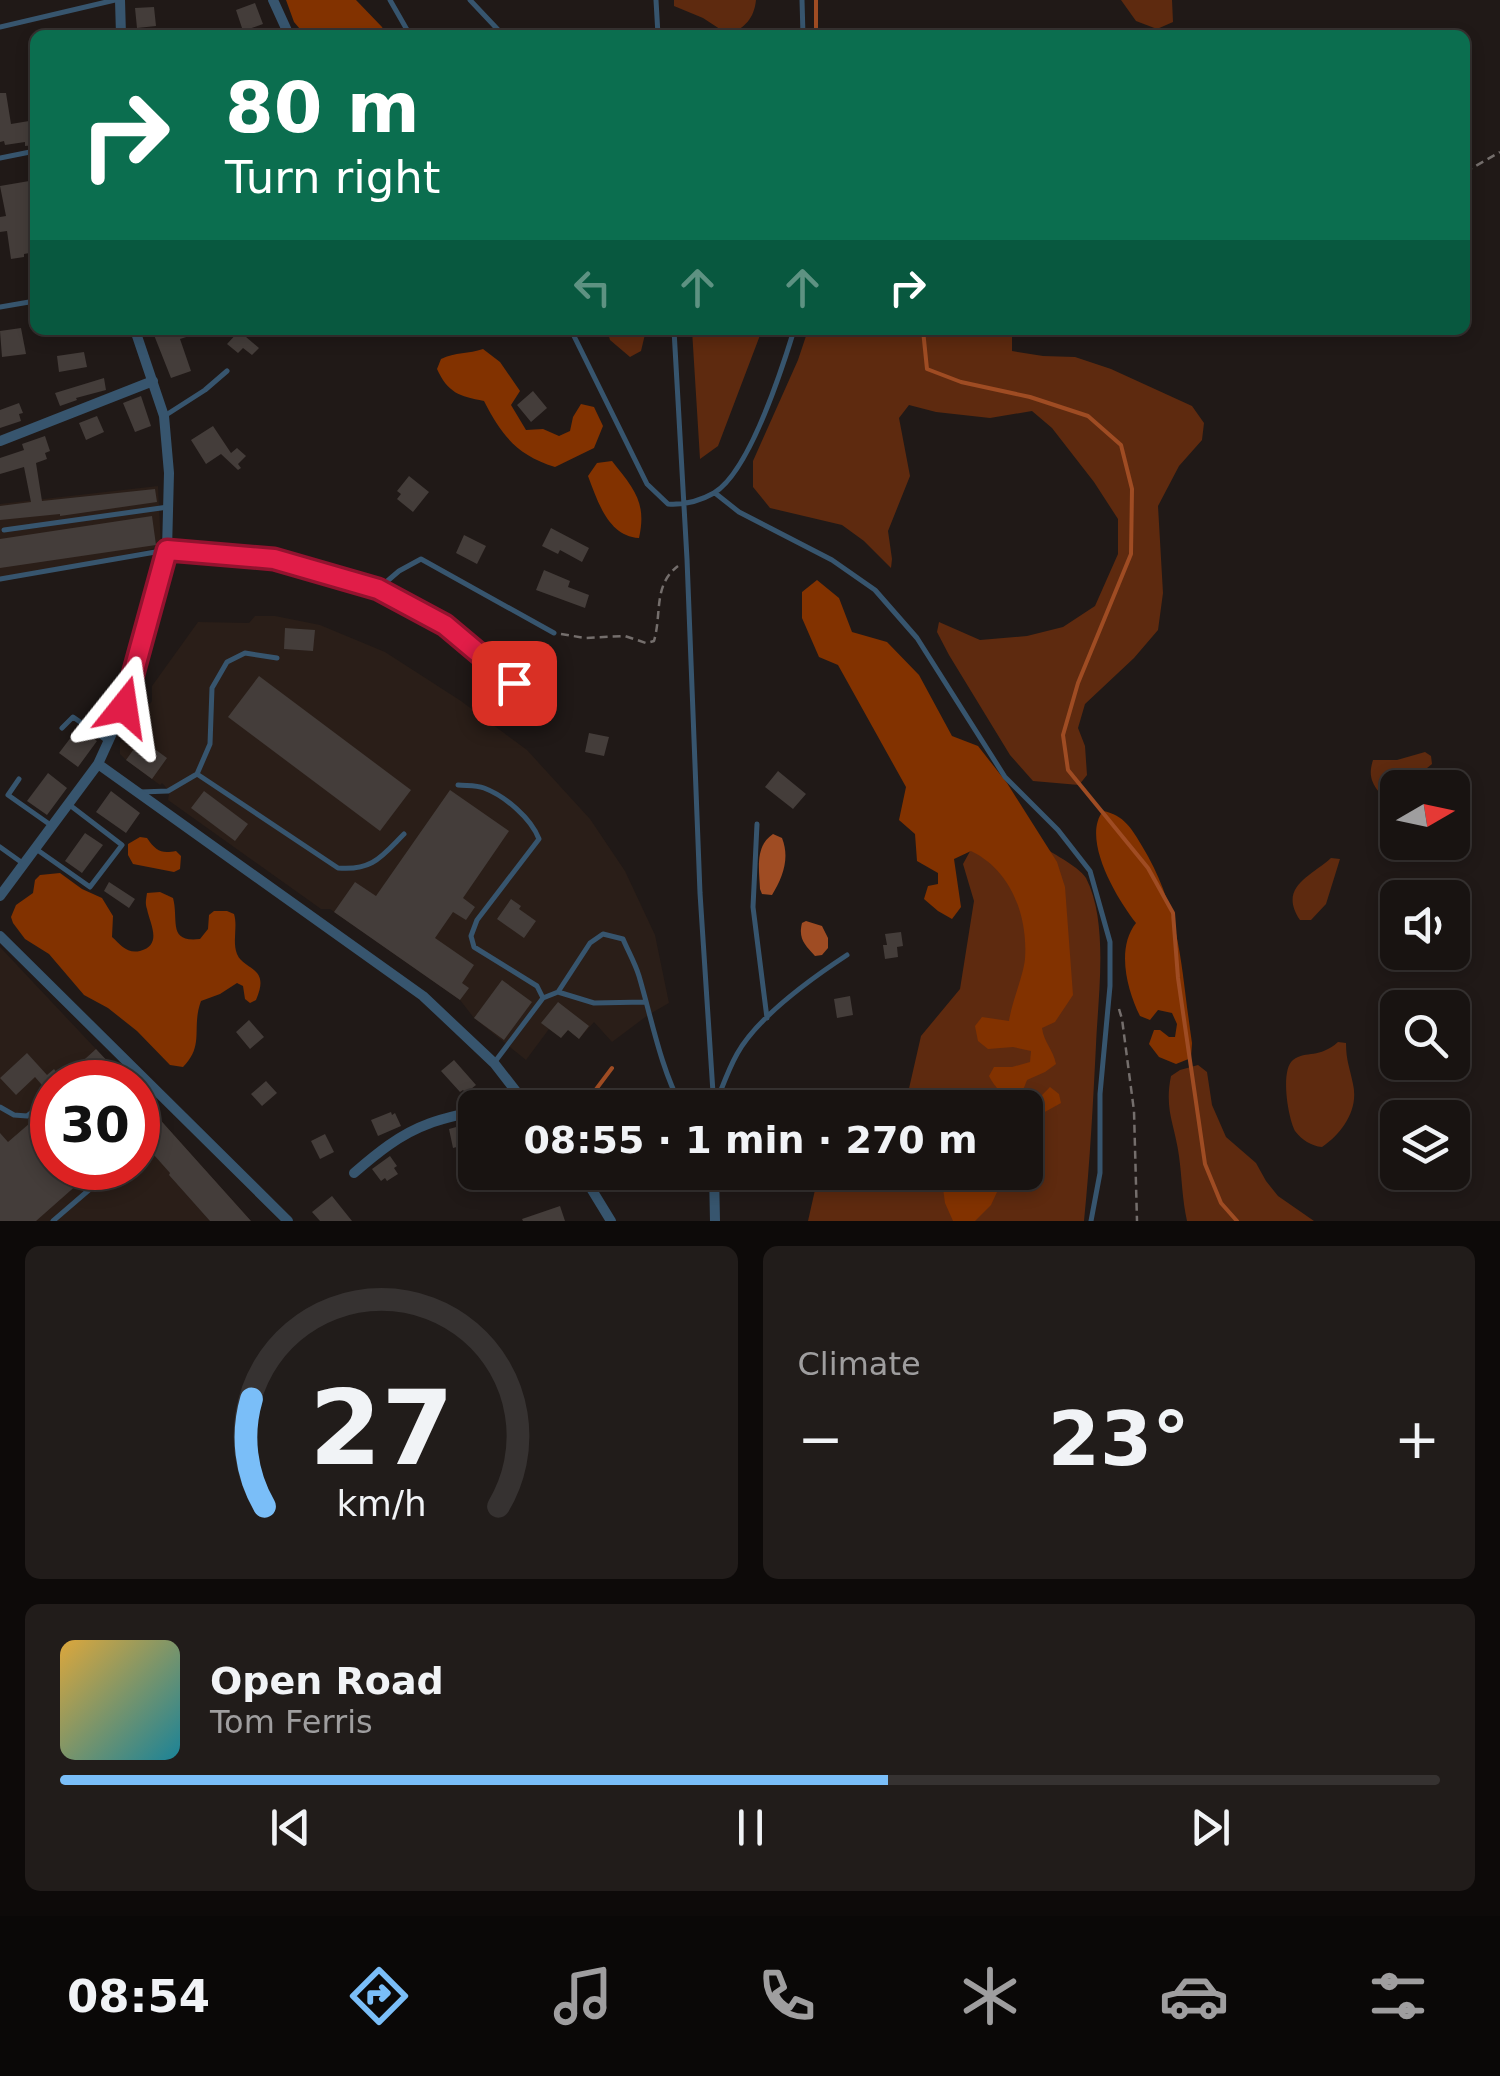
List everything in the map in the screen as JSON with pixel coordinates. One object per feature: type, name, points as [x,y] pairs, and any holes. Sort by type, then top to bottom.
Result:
[{"type":"street","points":[[118,0],[121,30]]},
{"type":"street","points":[[273,0],[287,30]]},
{"type":"street","points":[[0,896],[98,764],[124,707],[167,550],[164,416],[137,335]]},
{"type":"street","points":[[0,441],[153,381]]},
{"type":"street","points":[[98,764],[423,996],[494,1063],[515,1090]]},
{"type":"street","points":[[0,936],[288,1221]]},
{"type":"street","points":[[354,1173],[380,1150],[411,1132],[458,1115]]},
{"type":"street","points":[[593,1190],[612,1221]]},
{"type":"street","points":[[714,1190],[715,1221]]},
{"type":"lane","points":[[0,27],[118,0]]},
{"type":"lane","points":[[390,0],[407,30]]},
{"type":"lane","points":[[470,0],[498,30]]},
{"type":"lane","points":[[656,0],[658,30]]},
{"type":"lane","points":[[802,0],[803,30]]},
{"type":"lane","points":[[0,158],[30,152]]},
{"type":"lane","points":[[0,308],[30,303]]},
{"type":"lane","points":[[573,335],[647,484],[668,504],[684,505],[715,492],[742,461],[792,335]]},
{"type":"lane","points":[[674,335],[688,559],[700,894],[714,1108],[738,1052],[767,1018],[846,955]]},
{"type":"lane","points":[[164,416],[227,371]]},
{"type":"lane","points":[[715,492],[739,512],[832,560],[875,590],[916,638],[1004,776],[1058,830],[1090,871],[1110,942],[1100,1094],[1100,1173],[1092,1221]]},
{"type":"lane","points":[[4,530],[168,508]]},
{"type":"lane","points":[[0,579],[167,550],[274,559],[378,589],[445,625],[514,683]]},
{"type":"lane","points":[[378,589],[398,571],[420,559],[554,632]]},
{"type":"lane","points":[[137,792],[168,790],[197,774],[210,744],[212,688],[227,662],[245,653],[277,658]]},
{"type":"lane","points":[[62,728],[74,716],[108,742]]},
{"type":"lane","points":[[197,774],[338,868],[355,870],[374,864],[404,834]]},
{"type":"lane","points":[[18,779],[8,795],[52,826]]},
{"type":"lane","points":[[458,785],[482,786],[508,802],[536,829],[540,839],[478,920],[471,936],[474,947],[536,986],[543,998]]},
{"type":"lane","points":[[35,848],[90,887],[122,845],[68,804]]},
{"type":"lane","points":[[757,824],[753,907],[767,1018]]},
{"type":"lane","points":[[0,846],[24,864]]},
{"type":"lane","points":[[494,1063],[543,998],[558,992],[590,943],[603,934],[623,939],[638,973],[673,1090]]},
{"type":"lane","points":[[558,992],[594,1003],[645,1002]]},
{"type":"lane","points":[[0,1107],[14,1115],[30,1114]]},
{"type":"lane","points":[[53,1221],[89,1190]]},
{"type":"path","points":[[1470,169],[1500,152]]},
{"type":"path","points":[[554,632],[585,638],[626,636],[646,643],[654,640],[659,590],[668,574],[688,559]]},
{"type":"path","points":[[1110,986],[1122,1019],[1134,1111],[1137,1221]]},
{"type":"shaded area","points":[[286,0],[356,0],[384,30],[301,30]]},
{"type":"shaded area","points":[[674,0],[756,0],[748,22],[738,30],[721,30],[674,6]]},
{"type":"shaded area","points":[[1121,0],[1172,0],[1173,22],[1157,29],[1136,21]]},
{"type":"shaded area","points":[[608,335],[645,335],[641,351],[630,357]]},
{"type":"shaded area","points":[[692,335],[760,335],[718,446],[700,459]]},
{"type":"shaded area","points":[[806,335],[1012,335],[1012,351],[1075,357],[1111,369],[1192,406],[1204,423],[1202,440],[1179,466],[1158,506],[1163,593],[1158,630],[1085,704],[1078,728],[1085,746],[1087,775],[1079,785],[1033,781],[1010,755],[937,632],[939,622],[980,640],[1027,636],[1063,627],[1095,606],[1118,554],[1118,519],[1094,482],[1052,428],[1032,411],[990,418],[909,405],[899,418],[910,476],[888,531],[891,568],[842,525],[770,508],[753,487],[753,461]]},
{"type":"shaded area","points":[[483,349],[500,362],[520,391],[511,405],[526,430],[543,429],[559,436],[570,431],[581,404],[594,407],[603,426],[594,448],[555,467],[530,457],[512,443],[484,401],[450,388],[437,369],[441,359]]},
{"type":"shaded area","points":[[612,461],[637,496],[641,515],[639,538],[628,536],[612,524],[600,507],[588,476],[597,463]]},
{"type":"shaded area","points":[[158,486],[161,547],[0,582],[0,504]]},
{"type":"shaded area","points":[[817,580],[839,598],[852,632],[887,642],[919,675],[952,736],[978,746],[1007,783],[1057,862],[1065,887],[1073,995],[1055,1022],[1042,1028],[1056,1064],[1027,1080],[1023,1090],[999,1090],[989,1076],[994,1067],[1030,1062],[1031,1051],[1013,1047],[988,1049],[978,1041],[975,1026],[982,1017],[1009,1021],[1025,959],[1023,927],[1014,896],[997,870],[971,851],[954,859],[961,907],[952,919],[924,899],[928,886],[938,884],[938,873],[917,861],[915,834],[899,820],[906,787],[838,665],[819,657],[802,618],[802,592]]},
{"type":"shaded area","points":[[255,616],[320,625],[385,652],[527,750],[590,819],[625,871],[655,935],[669,1003],[612,1042],[594,1022],[579,1039],[568,1030],[561,1038],[549,1029],[526,1060],[474,1018],[460,1000],[330,909],[321,909],[168,800],[162,783],[120,754],[120,743],[152,701],[152,686],[198,622],[249,623]]},
{"type":"shaded area","points":[[1425,752],[1431,756],[1432,764],[1424,770],[1380,770],[1379,792],[1371,777],[1373,760],[1397,760]]},
{"type":"shaded area","points":[[1103,811],[1122,819],[1135,834],[1155,870],[1172,918],[1192,1043],[1191,1058],[1176,1064],[1159,1057],[1149,1044],[1154,1030],[1175,1037],[1177,1024],[1172,1013],[1158,1010],[1150,1020],[1140,1016],[1131,994],[1125,957],[1126,944],[1136,923],[1104,869],[1096,837]]},
{"type":"shaded area","points":[[773,834],[782,838],[785,860],[772,895],[762,894],[759,866],[763,845]]},
{"type":"shaded area","points":[[140,837],[147,838],[159,850],[176,851],[181,856],[180,869],[174,872],[133,864],[128,844]]},
{"type":"shaded area","points":[[1030,839],[1082,873],[1093,896],[1100,938],[1100,982],[1084,1221],[808,1221],[815,1190],[1043,1190],[1043,1090],[909,1090],[921,1036],[960,989],[974,901],[963,864],[974,844]]},
{"type":"shaded area","points":[[1331,858],[1340,859],[1326,904],[1311,920],[1300,920],[1294,909],[1295,891]]},
{"type":"shaded area","points":[[60,873],[102,898],[113,916],[112,937],[131,951],[147,948],[153,939],[147,893],[160,892],[173,898],[176,928],[190,939],[200,939],[214,911],[234,914],[237,954],[260,981],[256,1000],[250,1003],[245,999],[243,986],[237,983],[201,1001],[194,1051],[183,1067],[170,1065],[137,1031],[84,995],[49,954],[25,939],[13,923],[16,905],[33,893],[35,880],[40,875]]},
{"type":"shaded area","points":[[806,921],[822,926],[828,938],[828,948],[822,955],[815,956],[803,941],[801,929]]},
{"type":"shaded area","points":[[0,947],[106,1060],[30,1060],[30,1190],[160,1190],[160,1120],[251,1221],[0,1221]]},
{"type":"shaded area","points":[[1338,1042],[1346,1043],[1354,1103],[1342,1128],[1322,1147],[1307,1142],[1295,1131],[1288,1105],[1287,1073],[1293,1060],[1325,1051]]},
{"type":"shaded area","points":[[1198,1065],[1207,1072],[1212,1105],[1226,1137],[1256,1163],[1278,1196],[1314,1221],[1187,1221],[1169,1088],[1171,1076]]},
{"type":"shaded area","points":[[1050,1087],[1059,1094],[1061,1103],[1043,1113],[1043,1094]]},
{"type":"shaded area","points":[[943,1190],[997,1192],[991,1205],[975,1221],[953,1221]]},
{"type":"building","points":[[255,3],[263,24],[243,30],[236,10]]},
{"type":"building","points":[[154,7],[156,26],[137,28],[135,8]]},
{"type":"building","points":[[0,93],[6,93],[11,124],[30,121],[30,146],[0,142]]},
{"type":"building","points":[[30,181],[30,253],[24,257],[11,259],[7,231],[0,232],[0,217],[6,216],[0,186]]},
{"type":"building","points":[[21,328],[26,354],[2,357],[0,331]]},
{"type":"building","points":[[154,335],[193,335],[180,339],[191,371],[171,378]]},
{"type":"building","points":[[235,335],[244,335],[259,348],[252,355],[243,348],[238,353],[227,344]]},
{"type":"building","points":[[84,352],[87,367],[59,372],[57,356]]},
{"type":"building","points":[[104,378],[106,390],[60,406],[55,393]]},
{"type":"building","points":[[533,391],[547,408],[531,422],[517,405]]},
{"type":"building","points":[[141,396],[151,426],[135,432],[123,403]]},
{"type":"building","points":[[19,403],[21,421],[0,428],[0,410]]},
{"type":"building","points":[[97,416],[104,432],[86,440],[79,423]]},
{"type":"building","points":[[213,426],[231,453],[237,448],[246,456],[238,470],[221,454],[206,464],[191,440]]},
{"type":"building","points":[[45,436],[50,451],[45,453],[47,459],[36,463],[42,501],[155,489],[157,502],[0,520],[0,506],[31,502],[24,467],[0,474],[0,458],[24,450],[22,444]]},
{"type":"building","points":[[409,476],[429,492],[413,512],[397,499],[401,494],[397,491]]},
{"type":"building","points":[[152,516],[156,545],[0,568],[0,539]]},
{"type":"building","points":[[551,528],[589,548],[582,562],[542,546]]},
{"type":"building","points":[[464,535],[486,546],[477,564],[456,553]]},
{"type":"building","points":[[544,570],[570,581],[568,587],[589,595],[585,608],[536,590]]},
{"type":"building","points":[[285,628],[315,630],[313,651],[284,649]]},
{"type":"building","points":[[259,676],[411,790],[380,831],[228,717]]},
{"type":"building","points":[[78,728],[97,741],[78,767],[59,753]]},
{"type":"building","points":[[589,733],[609,737],[604,756],[585,752]]},
{"type":"building","points":[[141,739],[167,758],[152,779],[126,760]]},
{"type":"building","points":[[778,771],[806,794],[793,809],[765,787]]},
{"type":"building","points":[[48,773],[67,788],[47,815],[27,801]]},
{"type":"building","points":[[450,790],[509,831],[463,898],[475,907],[466,920],[453,912],[435,938],[474,965],[462,983],[469,988],[460,1000],[334,912],[355,882],[376,896]]},
{"type":"building","points":[[111,791],[140,813],[126,833],[96,812]]},
{"type":"building","points":[[204,791],[248,824],[235,841],[191,808]]},
{"type":"building","points":[[85,833],[103,845],[82,873],[65,861]]},
{"type":"building","points":[[109,882],[135,899],[129,908],[104,891]]},
{"type":"building","points":[[511,899],[536,921],[524,938],[497,919]]},
{"type":"building","points":[[901,932],[903,946],[897,947],[898,957],[885,959],[885,934]]},
{"type":"building","points":[[502,980],[532,1002],[504,1040],[474,1018]]},
{"type":"building","points":[[850,996],[853,1015],[837,1018],[834,999]]},
{"type":"building","points":[[558,1002],[589,1026],[579,1039],[568,1030],[561,1038],[541,1023]]},
{"type":"building","points":[[249,1020],[264,1037],[250,1049],[236,1032]]},
{"type":"building","points":[[96,1049],[106,1060],[84,1060]]},
{"type":"building","points":[[27,1053],[33,1060],[30,1060],[30,1082],[16,1095],[0,1078]]},
{"type":"building","points":[[454,1060],[476,1085],[470,1090],[458,1090],[441,1071]]},
{"type":"building","points":[[266,1081],[277,1093],[262,1106],[251,1094]]},
{"type":"building","points":[[391,1112],[401,1126],[378,1136],[371,1120]]},
{"type":"building","points":[[160,1120],[251,1221],[210,1221],[160,1162]]},
{"type":"building","points":[[30,1123],[30,1190],[71,1190],[36,1221],[0,1221],[0,1133],[8,1142]]},
{"type":"building","points":[[458,1126],[458,1147],[453,1148],[449,1129]]},
{"type":"building","points":[[325,1134],[334,1152],[320,1159],[311,1141]]},
{"type":"building","points":[[390,1156],[398,1174],[381,1181],[372,1169]]},
{"type":"building","points":[[332,1196],[352,1221],[320,1221],[312,1212]]},
{"type":"building","points":[[560,1206],[565,1221],[522,1219]]},
{"type":"waterway","points":[[816,0],[816,30]]},
{"type":"waterway","points":[[924,335],[927,369],[1088,416],[1121,445],[1132,489],[1131,554],[1078,683],[1063,735],[1068,770],[1148,868],[1173,913],[1178,978],[1205,1164],[1221,1203],[1237,1221]]},
{"type":"waterway","points":[[596,1090],[612,1068]]},
{"type":"route","points":[[124,707],[167,550],[274,559],[378,589],[445,625],[514,683]]}]
